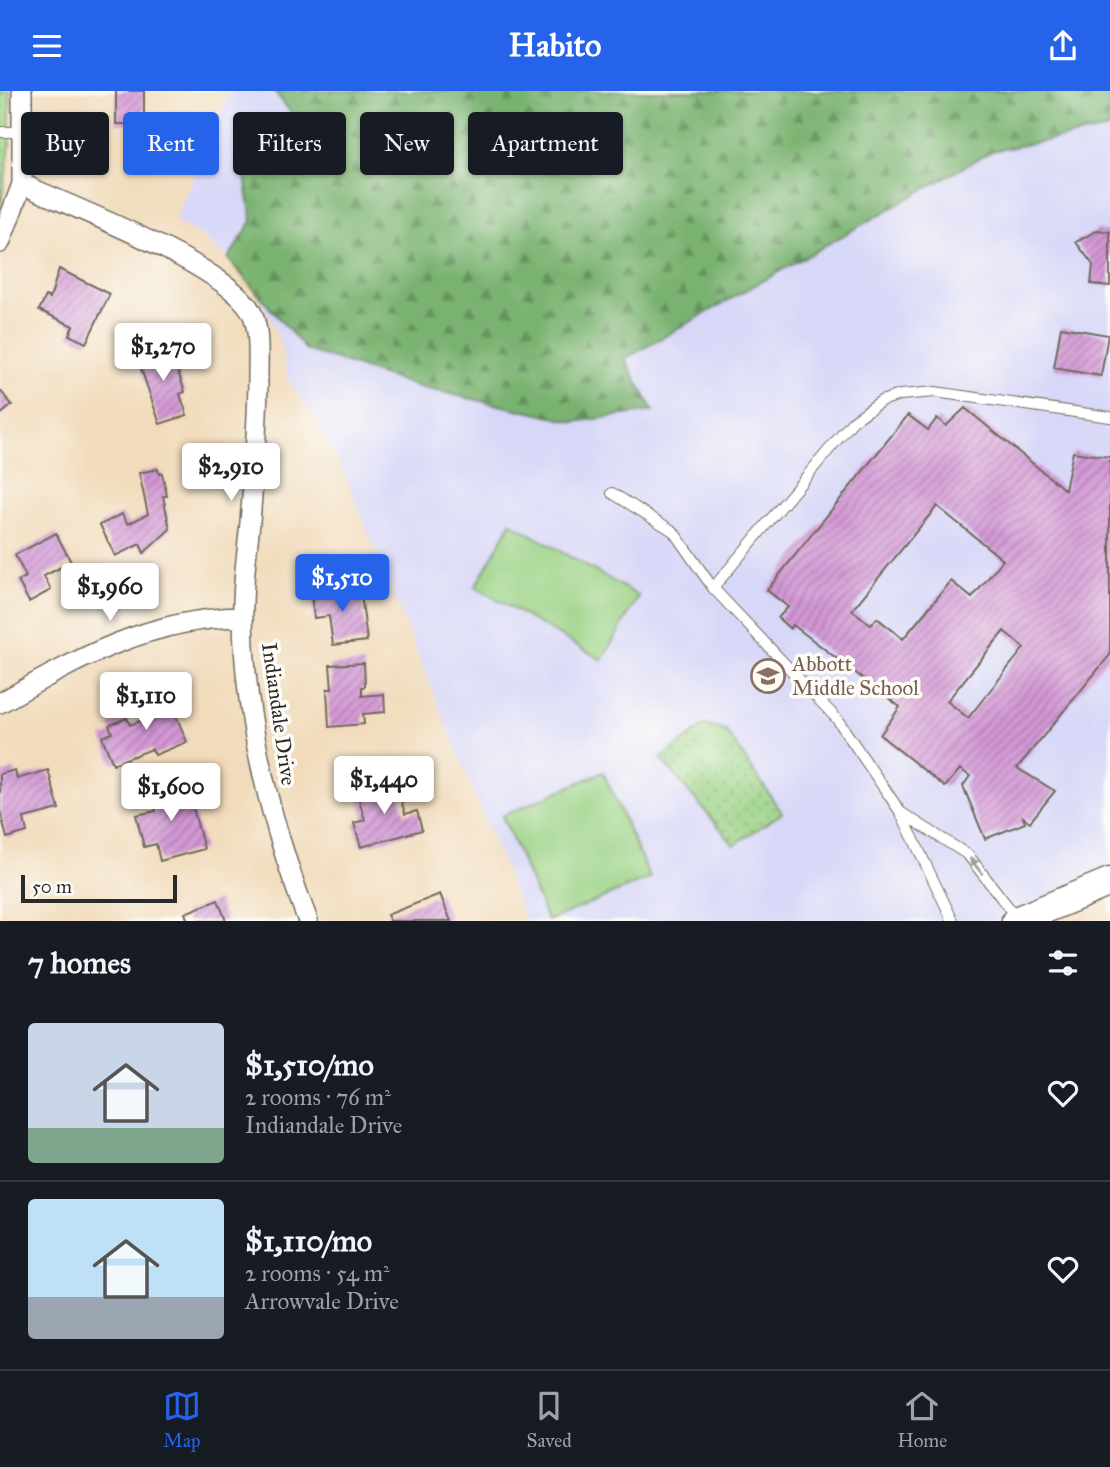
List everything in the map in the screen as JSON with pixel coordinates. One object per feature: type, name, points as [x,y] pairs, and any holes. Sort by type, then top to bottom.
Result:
[{"type":"main road","points":[[1017,920],[1110,882]]},
{"type":"street","points":[[22,91],[22,112]]},
{"type":"street","points":[[0,243],[22,184],[22,175]]},
{"type":"street","name":"Indiandale Drive","points":[[22,184],[165,249],[223,281],[251,312],[258,347],[258,425],[243,617],[255,735],[269,805],[308,921]]},
{"type":"street","points":[[0,703],[48,675],[135,635],[203,617],[243,617]]},
{"type":"lane","points":[[0,132],[21,132]]},
{"type":"lane","points":[[713,588],[853,421],[881,401],[900,395],[935,392],[1110,417]]},
{"type":"lane","points":[[612,493],[673,531],[713,588],[837,719],[901,813],[953,921]]},
{"type":"lane","points":[[901,813],[968,855],[1017,920]]},
{"type":"shaded area","name":"Abbott Middle School","points":[[230,91],[1110,91],[1110,877],[1000,921],[526,921],[345,475],[319,424],[288,379],[281,344],[268,314],[251,285],[228,259],[205,238],[175,221],[194,175],[219,175],[219,117]]},
{"type":"green space","points":[[0,91],[10,91],[10,146],[0,210]]},
{"type":"green space","points":[[274,91],[1110,91],[1110,129],[992,151],[625,359],[653,411],[574,422],[419,387],[306,350],[228,259],[252,221],[245,176],[346,175],[346,112],[290,112]]},
{"type":"green space","points":[[511,523],[639,596],[602,660],[475,587]]},
{"type":"green space","points":[[705,725],[726,731],[782,813],[734,845],[661,759]]},
{"type":"green space","points":[[603,772],[650,878],[548,921],[502,816]]},
{"type":"building","points":[[116,91],[144,91],[144,112],[123,112],[123,124],[116,124]]},
{"type":"building","points":[[1098,230],[1110,232],[1110,286],[1091,284],[1093,265],[1076,242]]},
{"type":"building","points":[[59,269],[110,294],[86,343],[69,335],[73,326],[39,310],[46,296],[50,298]]},
{"type":"building","points":[[1061,327],[1108,335],[1101,376],[1054,368]]},
{"type":"building","points":[[168,343],[185,392],[180,394],[187,415],[160,424],[136,354]]},
{"type":"building","points":[[0,390],[12,405],[0,415]]},
{"type":"building","points":[[965,408],[1065,490],[1073,452],[1110,457],[1110,655],[1017,768],[1055,791],[1030,822],[1023,817],[1025,823],[985,839],[963,786],[970,776],[960,769],[945,787],[880,735],[900,707],[793,625],[790,629],[778,618],[788,607],[767,590],[908,415],[928,430],[937,418],[946,426]],"holes":[[[937,506],[1003,560],[972,598],[951,581],[903,639],[877,618],[871,625],[852,610]],[[1004,631],[1024,648],[968,718],[947,701]]]},
{"type":"building","points":[[158,469],[159,474],[162,473],[167,496],[163,496],[170,529],[144,553],[140,544],[115,556],[100,525],[122,514],[128,524],[148,514],[139,473]]},
{"type":"building","points":[[56,533],[71,562],[44,576],[51,590],[29,602],[18,581],[26,577],[15,555]]},
{"type":"building","points":[[360,586],[367,641],[333,645],[329,616],[314,618],[311,593]]},
{"type":"building","points":[[364,663],[365,686],[362,687],[362,696],[384,694],[385,712],[363,714],[364,724],[329,727],[327,689],[332,689],[330,665]]},
{"type":"building","points":[[166,691],[187,742],[155,755],[152,749],[113,764],[102,737],[112,733],[109,725],[127,718],[130,725],[151,717],[144,700]]},
{"type":"building","points":[[15,770],[17,779],[48,770],[59,809],[24,818],[27,832],[7,838],[0,811],[0,774]]},
{"type":"building","points":[[181,781],[187,803],[191,801],[204,849],[160,861],[156,844],[144,847],[136,815],[156,811],[150,789]]},
{"type":"building","points":[[396,782],[405,814],[417,811],[422,830],[361,847],[354,823],[365,820],[357,793]]},
{"type":"building","points":[[440,894],[451,921],[390,921],[387,915]]},
{"type":"building","points":[[218,900],[226,921],[188,921],[185,913]]},
{"type":"place","name":"Abbott Middle School","points":[[768,676]]}]
